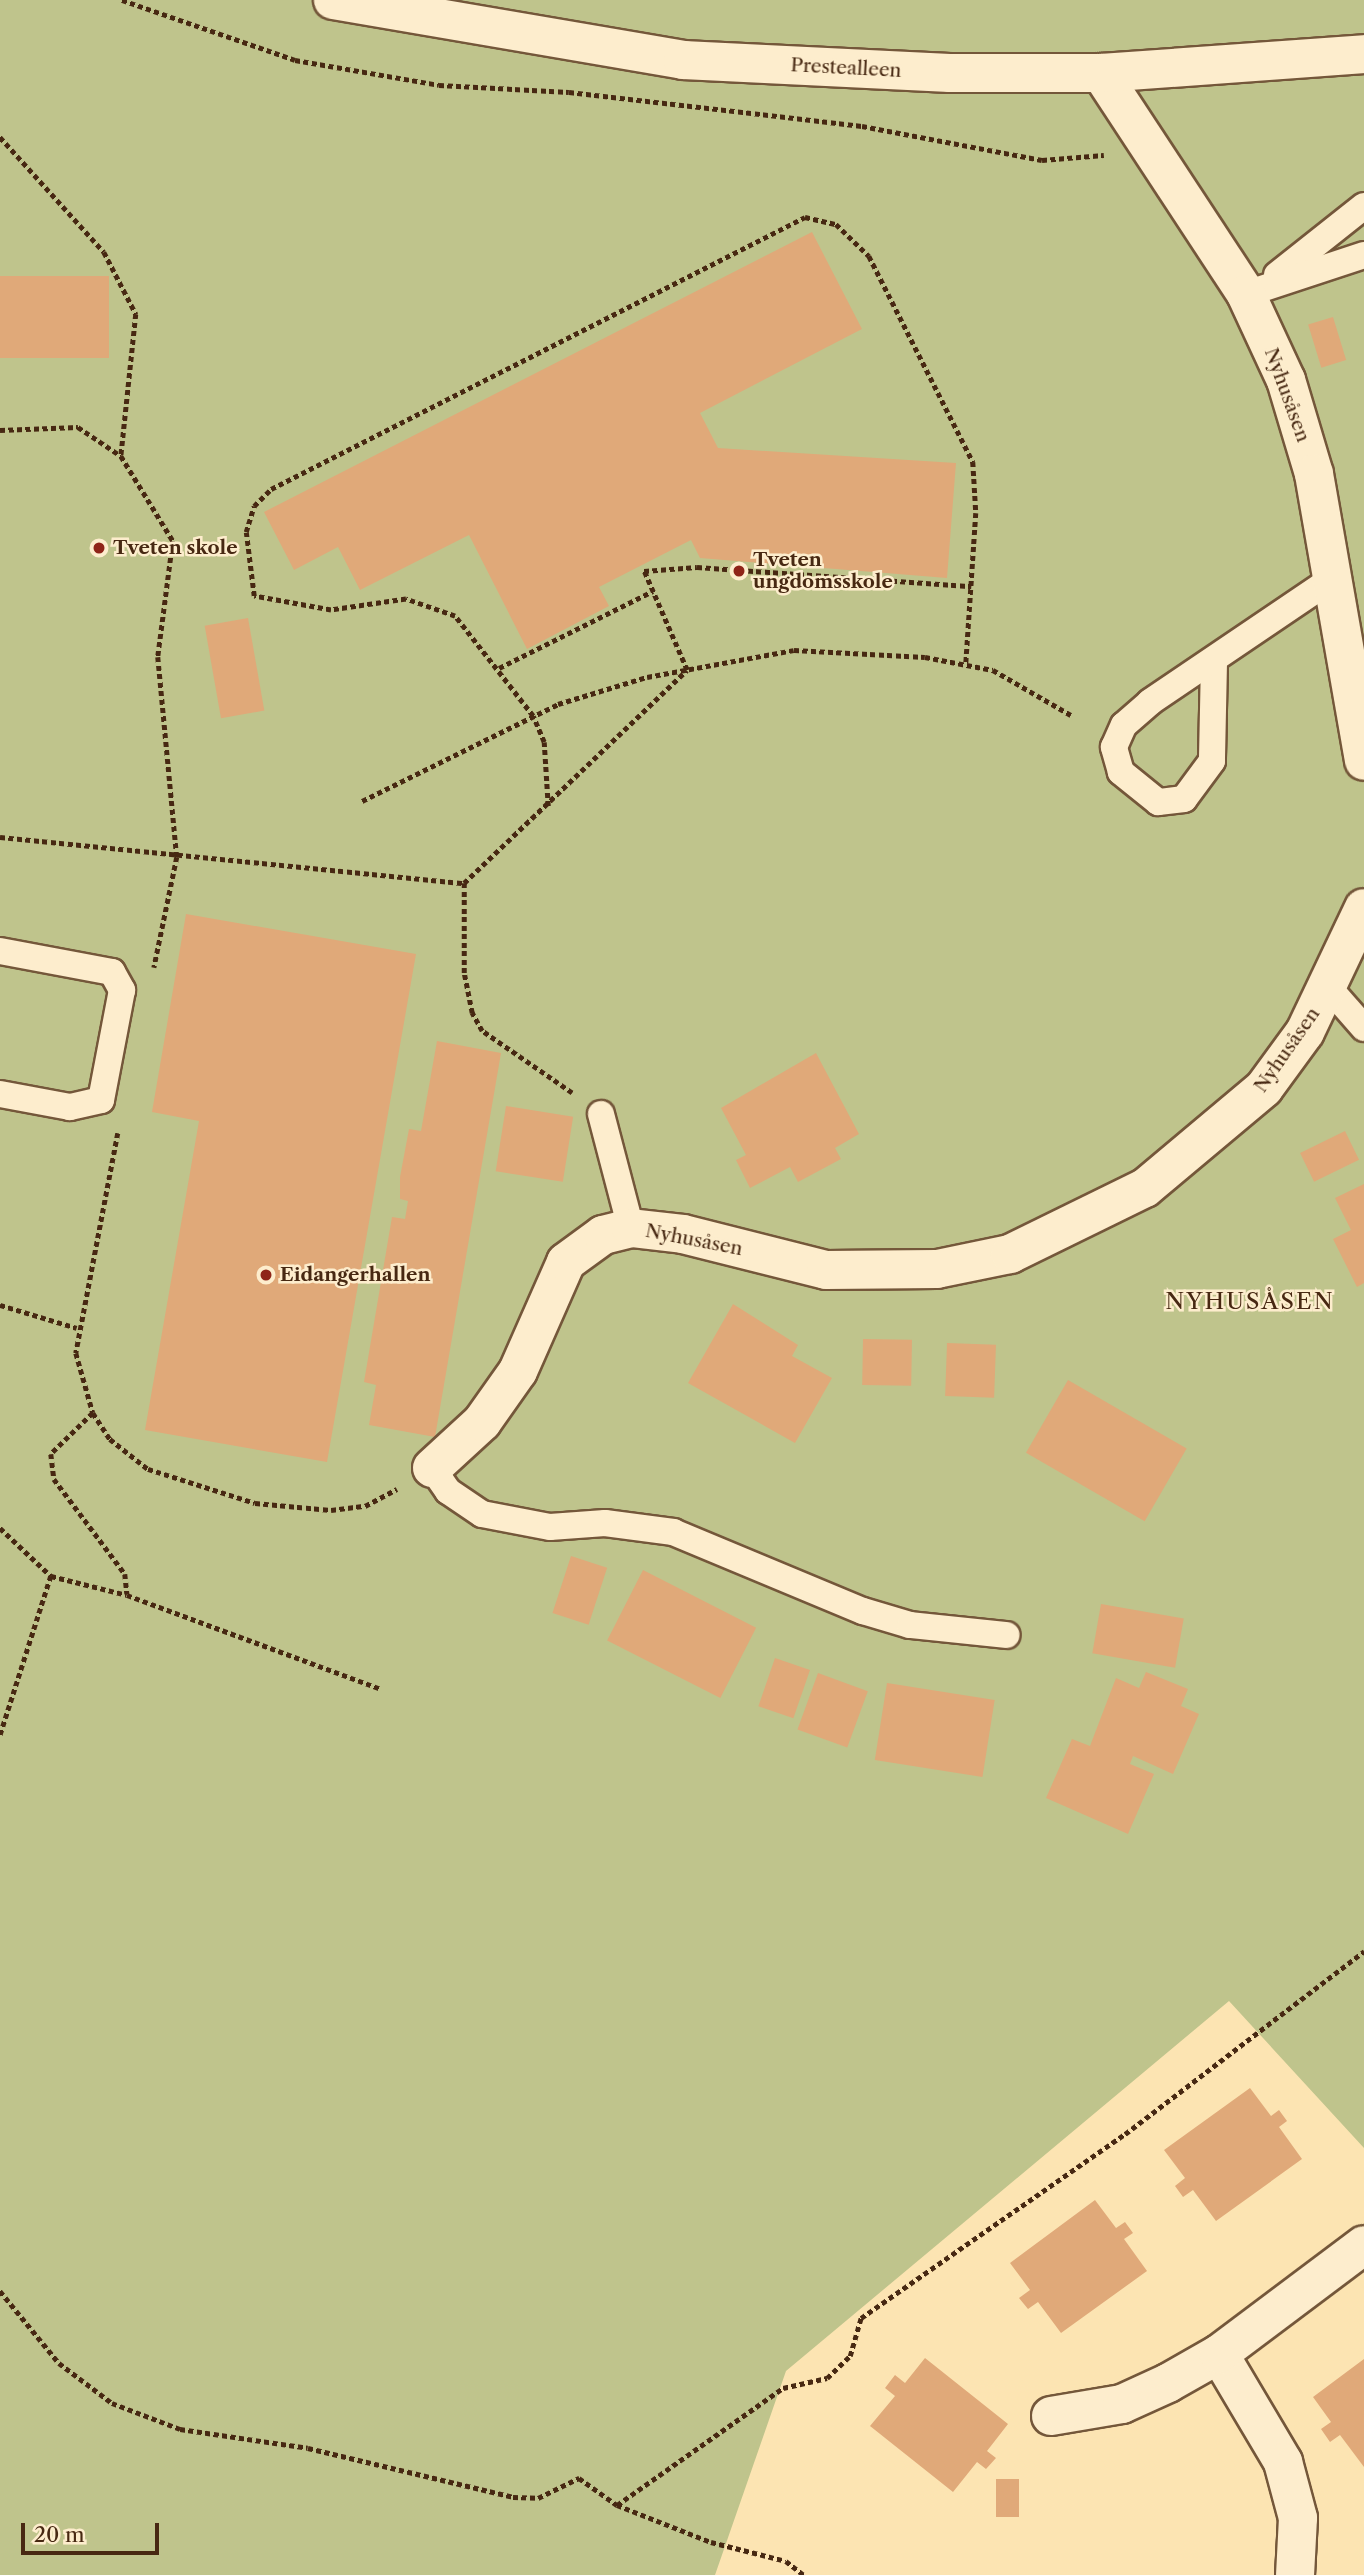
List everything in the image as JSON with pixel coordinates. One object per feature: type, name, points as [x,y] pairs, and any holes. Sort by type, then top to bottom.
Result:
[{"type":"street","name":"Prestealleen","points":[[333,0],[683,60],[950,73],[1101,73],[1364,54]]},
{"type":"street","name":"Nyhusåsen","points":[[1101,73],[1258,288],[1314,474],[1332,579],[1357,669],[1364,761]]},
{"type":"street","name":"Nyhusåsen","points":[[432,1468],[481,1422],[518,1371],[566,1262],[603,1235],[631,1228],[683,1234],[826,1270],[937,1269],[1010,1254],[1145,1188],[1197,1150],[1264,1088],[1329,988],[1364,908]]},
{"type":"street","points":[[1051,2416],[1122,2404],[1219,2354],[1364,2245]]},
{"type":"street","points":[[1219,2354],[1283,2462],[1298,2518],[1295,2575]]},
{"type":"lane","points":[[1258,288],[1364,206]]},
{"type":"lane","points":[[1258,288],[1364,255]]},
{"type":"lane","points":[[1214,662],[1212,761],[1184,799],[1158,802],[1121,772],[1114,747],[1124,726],[1150,702],[1214,662],[1332,579]]},
{"type":"lane","points":[[0,951],[112,972],[122,990],[101,1100],[70,1107],[0,1094]]},
{"type":"lane","points":[[1329,988],[1364,1028]]},
{"type":"lane","points":[[601,1114],[631,1228]]},
{"type":"lane","points":[[432,1468],[448,1491],[482,1514],[550,1527],[605,1523],[673,1532],[863,1611],[910,1625],[1006,1635]]},
{"type":"path","points":[[0,137],[104,252],[136,314],[121,456]]},
{"type":"path","points":[[548,806],[544,742],[533,716],[499,668],[456,616],[406,599],[331,610],[254,596],[246,533],[254,506],[284,483],[805,217],[836,224],[869,257],[973,462],[971,586],[966,665]]},
{"type":"path","points":[[0,430],[78,427],[121,456],[173,541],[158,657],[177,857],[152,977]]},
{"type":"path","points":[[687,670],[644,571],[697,567],[971,586]]},
{"type":"path","points":[[499,668],[653,591]]},
{"type":"path","points":[[362,801],[533,716],[687,670],[794,650],[966,665],[993,670],[1071,715]]},
{"type":"path","points":[[601,1114],[482,1031],[464,973],[464,883],[548,806],[687,670]]},
{"type":"path","points":[[0,837],[177,857],[464,883]]},
{"type":"path","points":[[120,1124],[77,1328],[79,1372],[93,1413],[110,1439],[148,1469],[255,1503],[365,1506],[432,1468]]},
{"type":"path","points":[[0,1305],[77,1328]]},
{"type":"path","points":[[93,1413],[51,1454],[54,1479],[125,1574],[127,1595]]},
{"type":"path","points":[[0,1528],[51,1576],[127,1595],[381,1689]]},
{"type":"path","points":[[0,1737],[51,1576]]},
{"type":"path","points":[[617,2505],[783,2388],[827,2378],[850,2356],[861,2318],[1125,2134],[1364,1951]]},
{"type":"path","points":[[0,2291],[80,2379],[112,2403],[180,2430],[308,2448],[513,2497],[538,2498],[579,2478],[617,2505],[711,2542],[786,2561],[804,2575]]},
{"type":"green space","points":[[0,0],[1364,0],[1364,2148],[1229,2001],[786,2371],[715,2575],[0,2575]]},
{"type":"building","points":[[812,232],[862,329],[700,413],[718,448],[956,463],[947,578],[700,558],[691,540],[599,587],[609,606],[527,649],[469,535],[360,590],[338,547],[294,570],[264,512]]},
{"type":"building","points":[[0,276],[109,276],[109,358],[0,358]]},
{"type":"building","points":[[1333,317],[1346,360],[1321,368],[1308,325]]},
{"type":"building","points":[[248,618],[264,711],[221,718],[205,626]]},
{"type":"building","name":"Eidangerhallen","points":[[186,914],[416,954],[327,1462],[145,1430],[199,1121],[152,1112]]},
{"type":"building","points":[[437,1041],[501,1053],[435,1437],[369,1425],[376,1385],[364,1382],[392,1217],[405,1219],[408,1201],[400,1199],[400,1177],[409,1129],[421,1131]]},
{"type":"building","points":[[816,1053],[859,1134],[835,1148],[841,1159],[798,1182],[790,1167],[750,1188],[736,1160],[746,1155],[721,1108]]},
{"type":"building","points":[[506,1106],[573,1117],[563,1182],[496,1171]]},
{"type":"building","points":[[1345,1131],[1359,1160],[1314,1182],[1300,1153]]},
{"type":"building","points":[[1364,1184],[1364,1283],[1357,1287],[1333,1239],[1351,1230],[1335,1198]]},
{"type":"building","points":[[733,1304],[798,1345],[792,1356],[832,1378],[795,1443],[688,1383]]},
{"type":"building","points":[[863,1339],[912,1340],[911,1386],[862,1385]]},
{"type":"building","points":[[947,1343],[996,1345],[994,1398],[945,1396]]},
{"type":"building","points":[[1068,1380],[1187,1448],[1145,1521],[1026,1453]]},
{"type":"building","points":[[571,1556],[607,1568],[589,1625],[552,1613]]},
{"type":"building","points":[[643,1570],[756,1628],[720,1698],[607,1640]]},
{"type":"building","points":[[1101,1604],[1184,1619],[1175,1668],[1092,1653]]},
{"type":"building","points":[[775,1658],[810,1670],[793,1718],[758,1706]]},
{"type":"building","points":[[1146,1672],[1188,1689],[1181,1706],[1199,1714],[1173,1774],[1133,1756],[1130,1764],[1154,1774],[1128,1834],[1046,1798],[1072,1739],[1090,1746],[1116,1678],[1139,1688]]},
{"type":"building","points":[[818,1673],[868,1691],[847,1748],[797,1729]]},
{"type":"building","points":[[887,1683],[995,1700],[982,1777],[875,1760]]},
{"type":"building","points":[[1250,2088],[1271,2116],[1279,2110],[1287,2121],[1279,2127],[1302,2159],[1216,2221],[1193,2190],[1183,2197],[1175,2186],[1185,2178],[1164,2150]]},
{"type":"building","points":[[1095,2200],[1116,2228],[1125,2222],[1133,2233],[1124,2239],[1147,2271],[1061,2333],[1038,2302],[1028,2309],[1019,2298],[1030,2290],[1010,2263]]},
{"type":"building","points":[[925,2358],[1008,2424],[987,2451],[996,2458],[986,2469],[977,2462],[953,2492],[870,2426],[895,2396],[885,2388],[895,2375],[905,2383]]},
{"type":"building","points":[[1364,2359],[1364,2467],[1340,2435],[1330,2442],[1321,2429],[1331,2422],[1313,2397]]},
{"type":"building","points":[[996,2479],[1019,2479],[1019,2517],[996,2517]]},
{"type":"place","name":"Tveten skole","points":[[99,548]]},
{"type":"place","name":"Tveten ungdomsskole","points":[[739,571]]},
{"type":"place","name":"Eidangerhallen","points":[[266,1275]]},
{"type":"district","name":"NYHUSÅSEN","points":[[1250,1301]]}]
